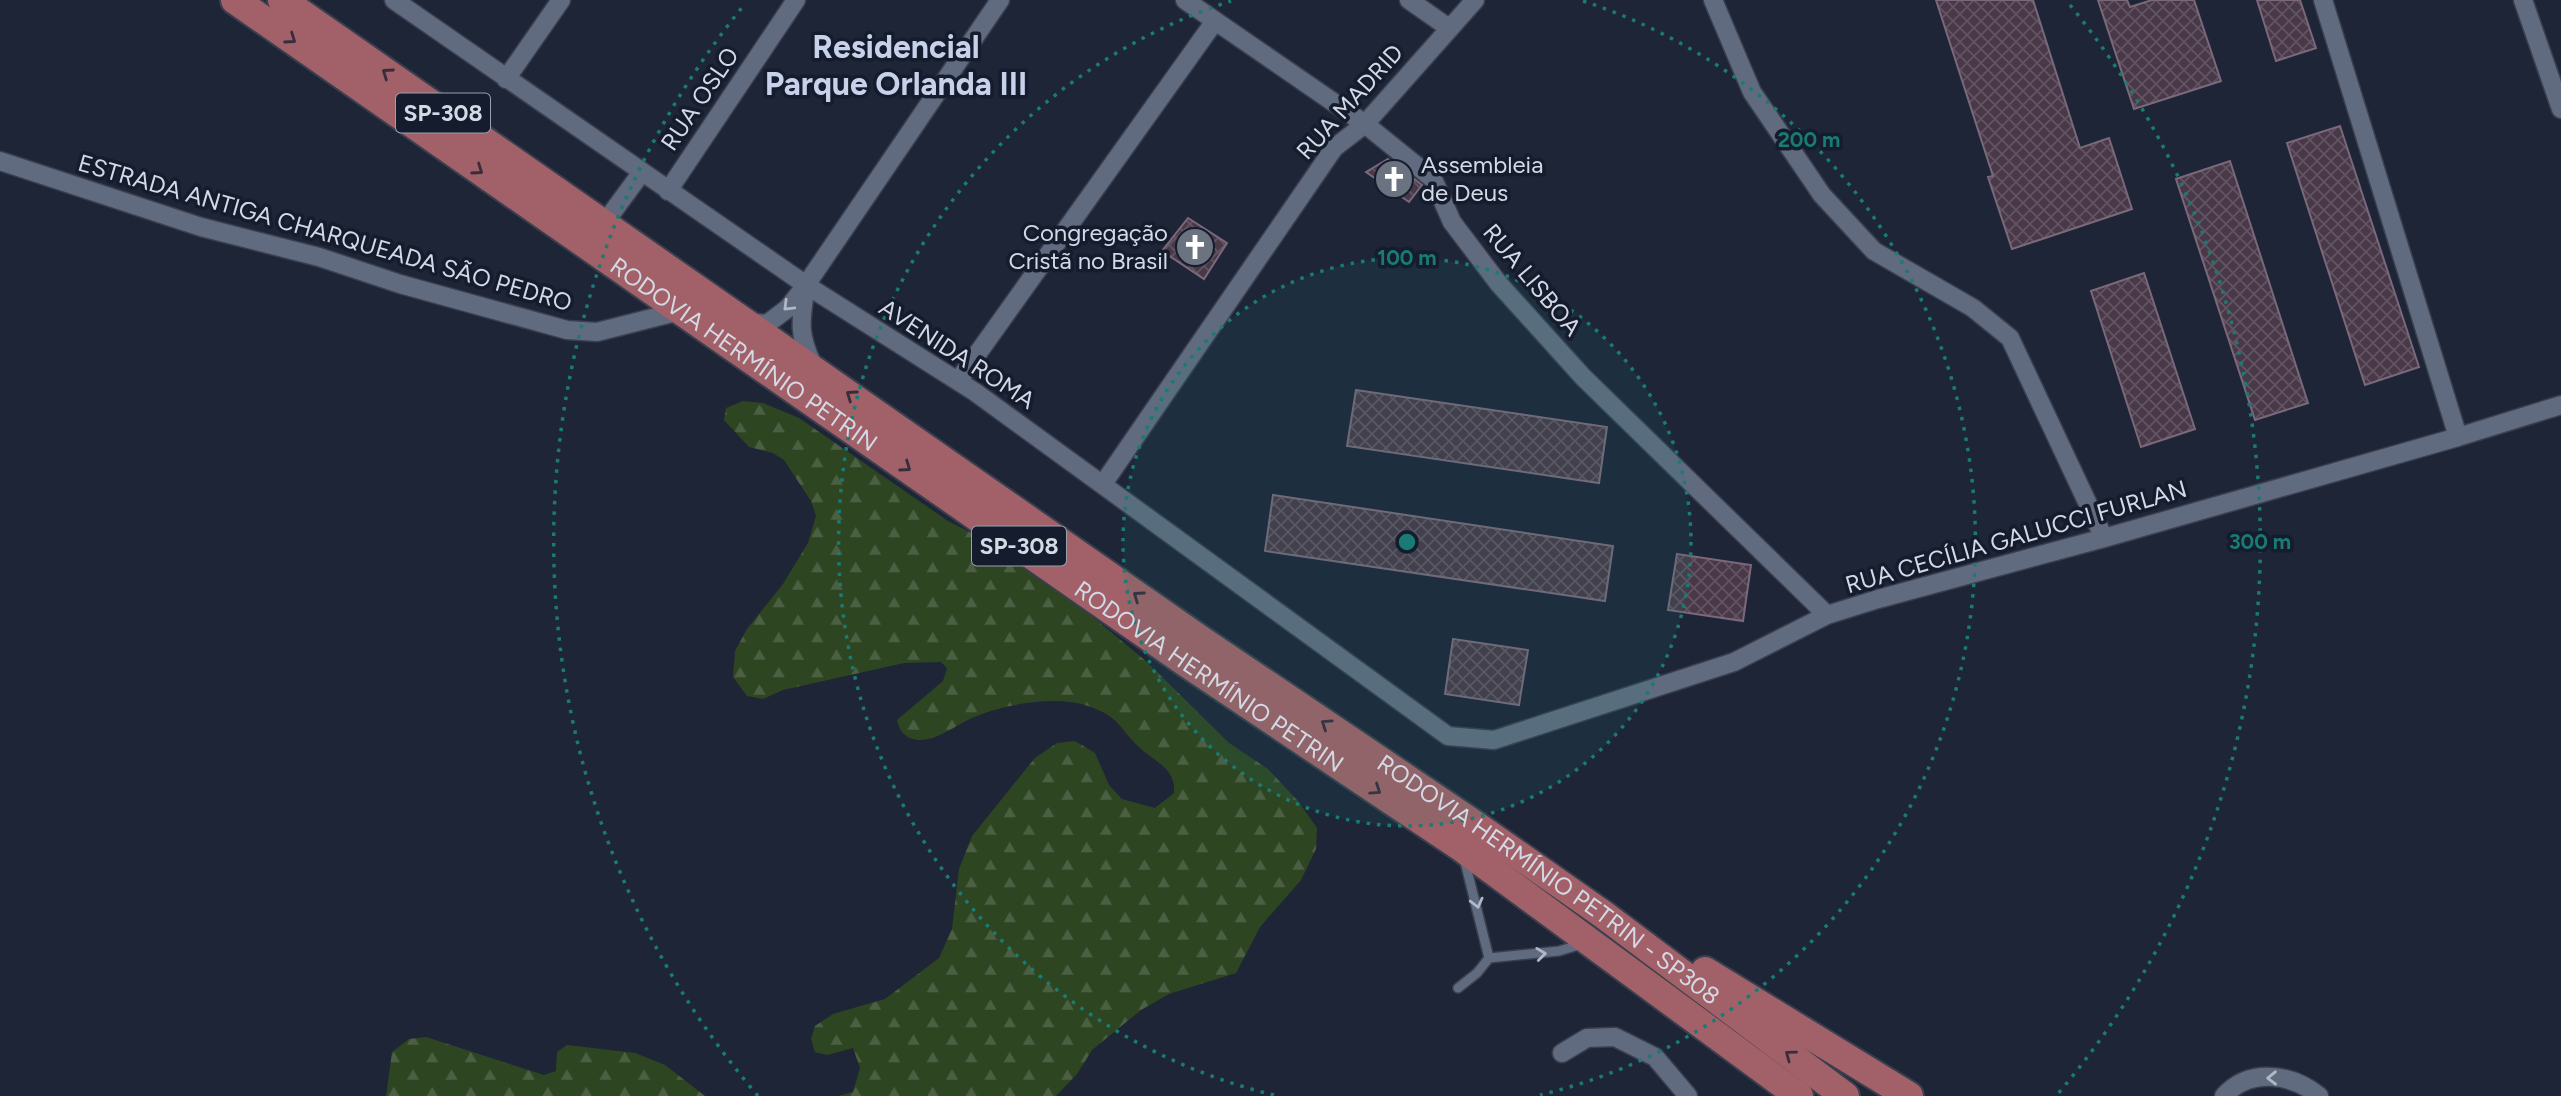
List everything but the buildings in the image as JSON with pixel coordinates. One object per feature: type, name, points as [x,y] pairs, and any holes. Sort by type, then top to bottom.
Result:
[{"type":"main road","name":"RODOVIA HERMÍNIO PETRIN","points":[[235,0],[1185,662],[1462,848],[1799,1096]]},
{"type":"main road","name":"RODOVIA HERMÍNIO PETRIN - SP308","points":[[282,0],[1200,639],[1604,915],[1845,1096]]},
{"type":"main road","points":[[1604,915],[1735,989],[1909,1096]]},
{"type":"main road","points":[[1598,947],[1766,1096]]},
{"type":"street","name":"AVENIDA ROMA","points":[[394,0],[806,285],[958,381],[1448,736],[1494,740]]},
{"type":"street","points":[[506,79],[561,0]]},
{"type":"street","name":"RUA OSLO","points":[[668,191],[796,0]]},
{"type":"street","points":[[744,322],[767,324],[788,308],[1000,0]]},
{"type":"street","name":"RUA LISBOA","points":[[1185,0],[1365,124],[1433,179],[1452,222],[1499,284],[1583,377],[1827,615]]},
{"type":"street","points":[[1409,0],[1449,28]]},
{"type":"street","name":"RUA MADRID","points":[[1103,484],[1334,148],[1365,124],[1475,0]]},
{"type":"street","points":[[1713,0],[1752,92],[1822,195],[1874,251],[1973,308],[2010,338],[2104,538]]},
{"type":"street","points":[[2523,0],[2555,69],[2561,109]]},
{"type":"street","points":[[2325,1],[2458,437]]},
{"type":"street","points":[[958,381],[1215,21]]},
{"type":"street","name":"ESTRADA ANTIGA CHARQUEADA SÃO PEDRO","points":[[0,162],[201,227],[319,257],[400,284],[567,330],[597,332],[680,311]]},
{"type":"street","points":[[603,225],[642,172]]},
{"type":"street","points":[[806,285],[801,324],[803,345],[816,372]]},
{"type":"street","name":"RUA CECÍLIA GALUCCI FURLAN","points":[[1494,740],[1734,662],[1827,615],[2458,437],[2561,405]]},
{"type":"street","points":[[1562,1053],[1587,1038],[1615,1037],[1655,1057],[1688,1096]]},
{"type":"street","points":[[2224,1096],[2245,1081],[2266,1076],[2287,1078],[2306,1085],[2319,1096]]},
{"type":"lane","points":[[1462,848],[1489,958]]},
{"type":"lane","points":[[1458,988],[1477,974],[1489,958],[1598,947]]},
{"type":"green space","points":[[743,401],[763,403],[799,418],[948,521],[995,545],[1058,588],[1147,662],[1229,743],[1268,769],[1298,801],[1317,828],[1316,849],[1301,880],[1260,927],[1236,973],[1169,994],[1141,1010],[1092,1050],[1077,1074],[1056,1096],[838,1096],[853,1092],[860,1068],[853,1048],[827,1055],[815,1052],[811,1039],[815,1026],[833,1014],[885,999],[939,958],[952,929],[959,869],[972,836],[1035,758],[1057,743],[1075,741],[1095,753],[1109,785],[1122,799],[1155,808],[1174,793],[1172,778],[1164,767],[1141,749],[1113,719],[1099,710],[1075,703],[1045,701],[1014,705],[972,718],[932,738],[910,738],[901,731],[897,720],[943,681],[947,668],[941,662],[904,663],[783,690],[763,699],[747,696],[733,677],[735,651],[747,629],[783,584],[808,543],[816,516],[811,501],[784,460],[773,453],[749,447],[724,420],[726,408]]},
{"type":"green space","points":[[426,1037],[544,1075],[556,1071],[557,1052],[567,1045],[635,1053],[665,1065],[705,1096],[386,1096],[392,1052],[409,1039]]},
{"type":"place","name":"Assembleia de Deus","points":[[1394,179]]},
{"type":"place","name":"Congregação Cristã no Brasil","points":[[1195,247]]},
{"type":"district","name":"Residencial Parque Orlanda III","points":[[896,66]]}]
